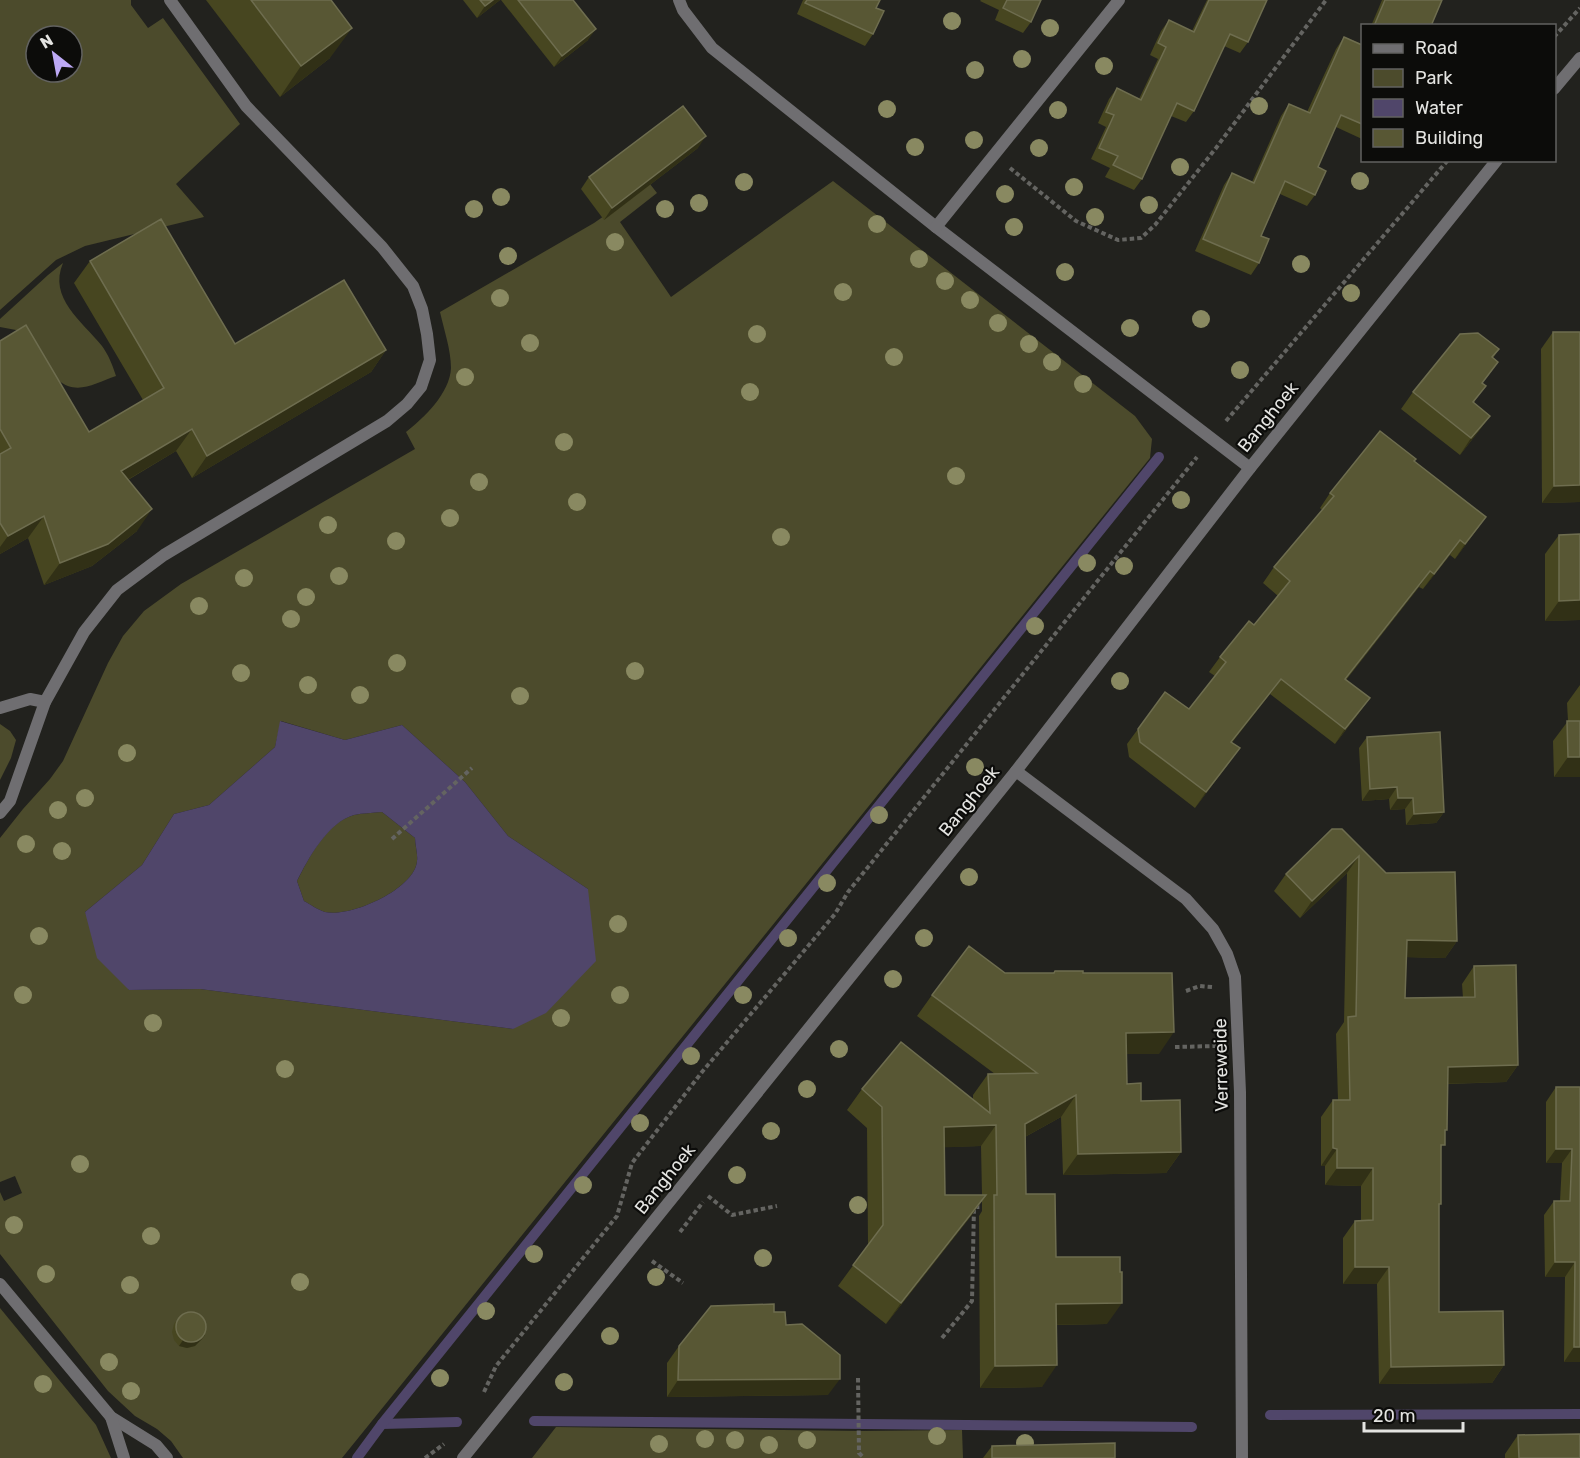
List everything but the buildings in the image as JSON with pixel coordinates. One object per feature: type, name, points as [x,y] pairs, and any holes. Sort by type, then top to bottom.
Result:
[{"type":"street","points":[[0,813],[10,801],[45,702],[84,632],[117,590],[164,555],[387,421],[407,404],[421,387],[430,360],[428,334],[413,286],[382,247],[246,106],[171,0]]},
{"type":"street","points":[[679,0],[683,10],[712,48],[936,227],[1250,468]]},
{"type":"street","points":[[936,227],[1119,0]]},
{"type":"street","points":[[1556,87],[1580,58]]},
{"type":"street","name":"Banghoek","points":[[463,1458],[1016,771],[1250,468],[1495,162]]},
{"type":"street","points":[[0,708],[30,699],[45,702]]},
{"type":"street","name":"Verreweide","points":[[1016,771],[1186,899],[1213,929],[1227,954],[1235,977],[1240,1092],[1242,1458]]},
{"type":"street","points":[[0,1284],[111,1417],[156,1444],[167,1458]]},
{"type":"street","points":[[111,1417],[124,1458]]},
{"type":"path","points":[[994,156],[1076,221],[1118,240],[1141,238],[1155,225],[1216,148],[1326,0]]},
{"type":"path","points":[[1556,35],[1580,9]]},
{"type":"path","points":[[1226,422],[1446,162]]},
{"type":"path","points":[[482,1398],[496,1366],[617,1216],[632,1163],[702,1072],[835,914],[848,892],[1198,455]]},
{"type":"path","points":[[392,839],[472,768]]},
{"type":"path","points":[[1186,992],[1200,986],[1216,987]]},
{"type":"path","points":[[1175,1047],[1218,1046]]},
{"type":"path","points":[[708,1196],[732,1215],[777,1206]]},
{"type":"path","points":[[680,1232],[703,1202]]},
{"type":"path","points":[[942,1338],[972,1301],[974,1207],[996,1207]]},
{"type":"path","points":[[666,1271],[683,1283]]},
{"type":"path","points":[[858,1378],[858,1430],[860,1453],[864,1458]]},
{"type":"path","points":[[425,1458],[448,1441]]},
{"type":"green space","points":[[0,0],[131,0],[131,5],[148,28],[163,18],[240,124],[176,184],[204,217],[85,246],[56,260],[0,310]]},
{"type":"green space","points":[[833,181],[1135,416],[1152,439],[1150,458],[342,1458],[183,1458],[171,1441],[157,1429],[135,1416],[108,1391],[0,1254],[0,1192],[4,1201],[22,1193],[15,1176],[0,1182],[0,838],[63,761],[108,663],[123,636],[144,611],[181,584],[415,449],[406,432],[435,404],[450,377],[450,354],[440,312],[594,223],[650,184],[657,193],[620,222],[671,297]],"holes":[[[281,721],[345,740],[402,725],[465,782],[508,836],[588,889],[513,1029],[200,989],[129,990],[85,912],[142,865],[174,814],[209,805],[275,747]]]},
{"type":"green space","points":[[63,263],[60,287],[63,298],[104,349],[116,376],[86,387],[65,385],[58,380],[16,330],[0,327],[0,319]]},
{"type":"green space","points":[[0,724],[10,731],[16,740],[11,758],[0,780]]},
{"type":"green space","points":[[382,812],[415,838],[417,861],[405,882],[394,891],[365,906],[336,913],[325,912],[304,901],[297,881],[313,852],[327,833],[344,819],[354,815]]},
{"type":"green space","points":[[0,1308],[96,1425],[111,1458],[0,1458]]},
{"type":"green space","points":[[556,1427],[962,1430],[963,1458],[532,1458]]},
{"type":"water","points":[[280,721],[345,740],[402,725],[465,782],[508,836],[588,889],[596,961],[546,1013],[513,1029],[200,989],[129,990],[97,958],[85,912],[142,865],[174,814],[209,805],[275,747]],"holes":[[[382,812],[415,838],[417,861],[413,871],[405,882],[380,899],[365,906],[336,913],[322,911],[304,901],[297,881],[320,842],[327,833],[345,819],[357,814]]]},
{"type":"waterway","points":[[357,1458],[1159,457]]},
{"type":"waterway","points":[[1270,1415],[1580,1414]]},
{"type":"waterway","points":[[534,1421],[1192,1427]]},
{"type":"waterway","points":[[382,1424],[457,1422]]}]
